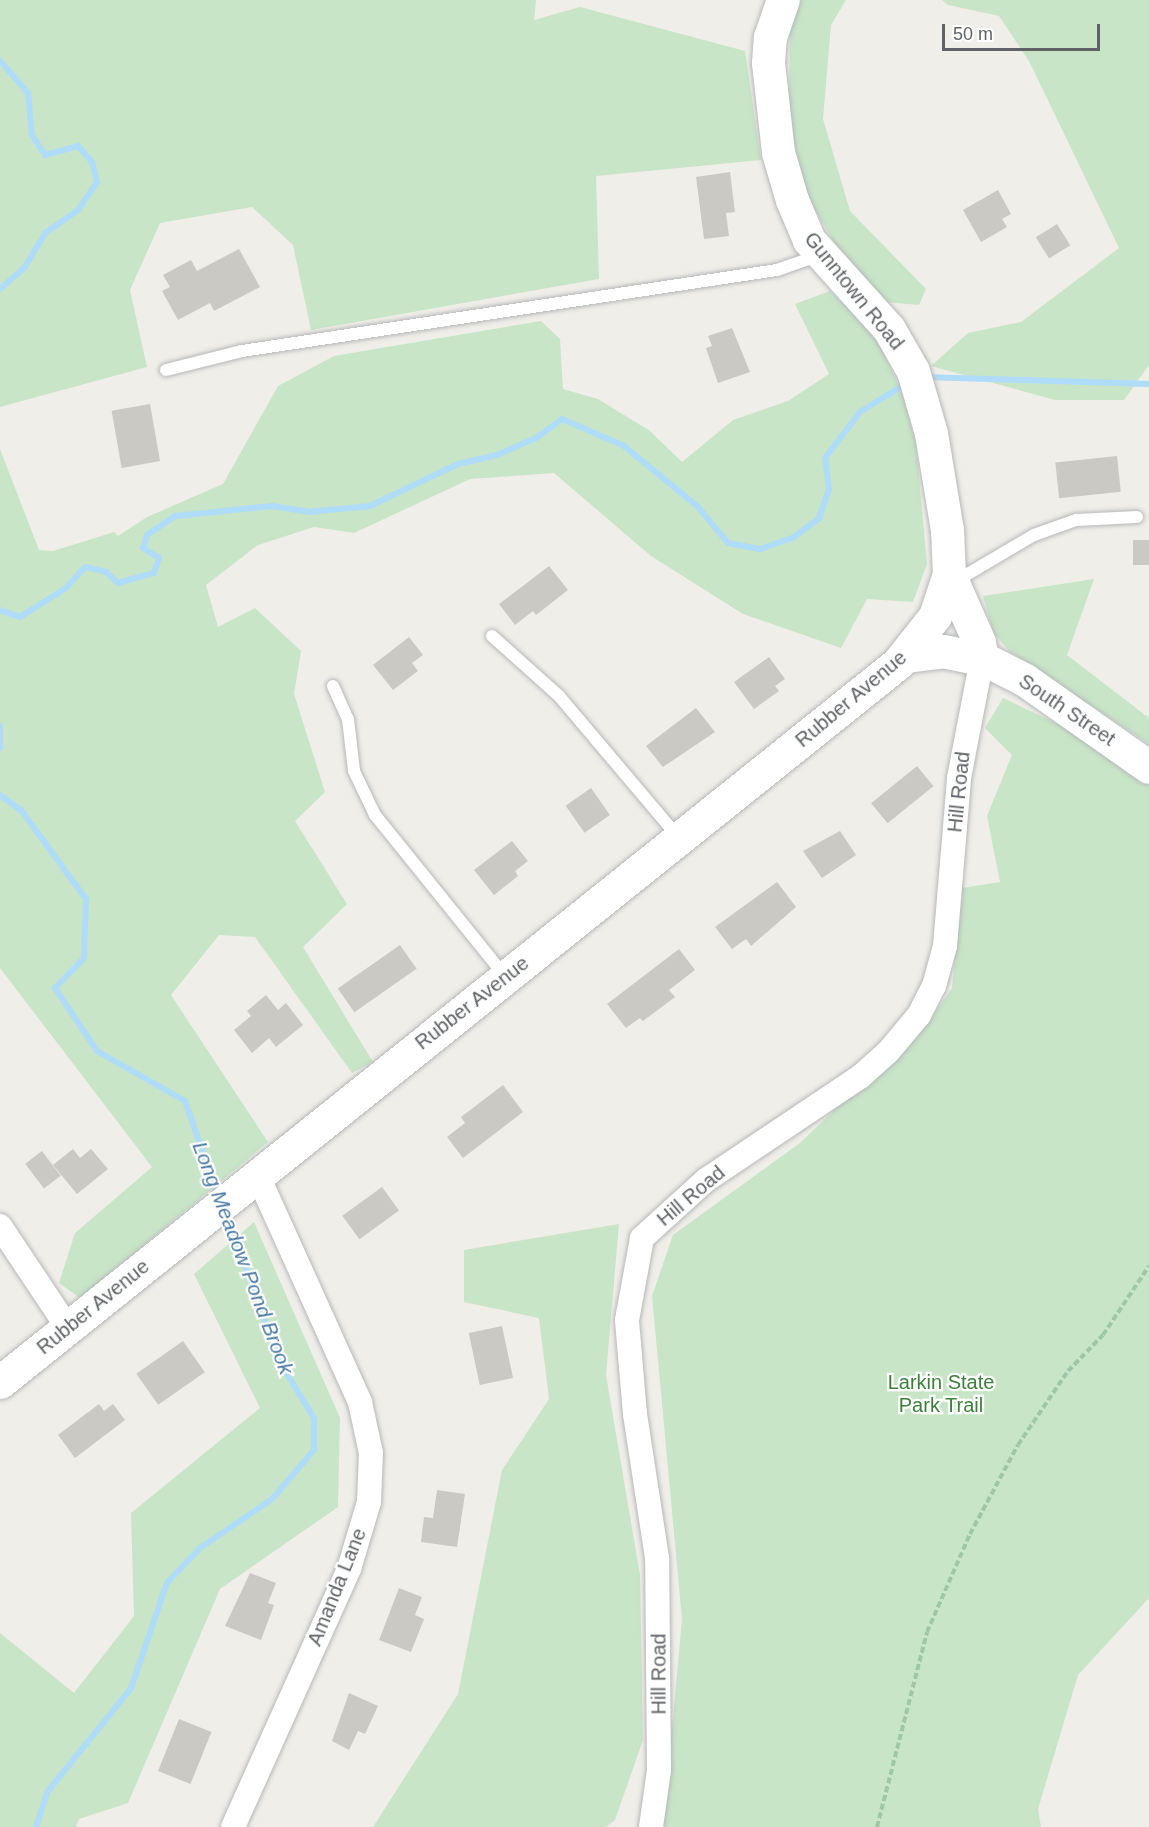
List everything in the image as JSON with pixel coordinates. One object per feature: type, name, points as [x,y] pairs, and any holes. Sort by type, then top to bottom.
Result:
[{"type":"street","name":"Gunntown Road","points":[[783,0],[770,37],[771,121],[792,200],[803,229],[820,255],[889,329],[916,381],[943,498],[949,574],[935,616]]},
{"type":"street","points":[[949,574],[980,642],[982,659]]},
{"type":"street","name":"Rubber Avenue","points":[[0,1382],[204,1216],[680,839],[905,656],[935,616]]},
{"type":"street","name":"South Street","points":[[905,656],[943,651],[982,659],[1025,680],[1149,767]]},
{"type":"street","name":"Hill Road","points":[[651,1827],[659,1770],[657,1558],[635,1414],[627,1320],[642,1238],[706,1180],[860,1077],[888,1052],[919,1015],[934,986],[945,946],[959,778],[982,659]]},
{"type":"street","name":"Amanda Lane","points":[[232,1827],[349,1569],[369,1502],[371,1463],[360,1402],[245,1184]]},
{"type":"street","points":[[0,1226],[68,1328]]},
{"type":"lane","points":[[166,370],[242,351],[777,270],[820,255]]},
{"type":"lane","points":[[949,574],[966,575],[1034,535],[1076,520],[1137,518]]},
{"type":"lane","points":[[492,636],[560,696],[680,839]]},
{"type":"lane","points":[[333,686],[348,720],[354,771],[375,815],[506,976]]},
{"type":"path","points":[[877,1827],[927,1632],[970,1534],[1018,1445],[1068,1371],[1103,1335],[1149,1266]]},
{"type":"green space","points":[[0,0],[536,0],[534,20],[580,7],[745,51],[761,160],[596,176],[599,279],[311,330],[293,245],[252,207],[160,223],[130,290],[147,367],[0,407]]},
{"type":"green space","points":[[801,0],[846,0],[831,25],[823,119],[850,211],[926,289],[919,305],[884,302],[841,255],[807,195],[789,121],[790,25]]},
{"type":"green space","points":[[942,0],[1149,0],[1149,365],[1124,400],[1055,400],[931,366],[968,333],[1021,322],[1119,248],[1029,61],[999,16],[948,5]]},
{"type":"green space","points":[[830,291],[875,335],[902,392],[916,444],[927,564],[913,602],[867,599],[841,648],[743,614],[651,556],[554,473],[470,479],[354,533],[314,527],[258,545],[206,585],[218,627],[255,608],[301,651],[294,694],[325,792],[295,821],[347,904],[303,947],[373,1062],[352,1073],[255,937],[219,935],[171,995],[268,1142],[80,1298],[59,1283],[75,1233],[152,1167],[0,968],[0,449],[39,550],[53,551],[114,532],[118,536],[147,517],[223,484],[278,386],[334,356],[541,321],[560,339],[563,389],[598,399],[650,431],[682,462],[733,420],[788,401],[829,374],[795,304]]},
{"type":"green space","points":[[1094,579],[1067,655],[1149,718],[1149,744],[1009,651],[993,632],[983,596]]},
{"type":"green space","name":"Larkin State Park Trail","points":[[1003,698],[1058,724],[1149,784],[1149,1598],[1078,1675],[1038,1809],[1041,1827],[663,1827],[682,1619],[652,1296],[673,1235],[800,1143],[931,1018],[952,988],[962,888],[1000,882],[987,816],[1012,755],[985,728]]},
{"type":"green space","points":[[254,1222],[340,1418],[338,1507],[220,1589],[128,1803],[79,1819],[76,1827],[0,1827],[0,1633],[74,1693],[134,1616],[131,1513],[260,1408],[194,1274]]},
{"type":"green space","points":[[619,1224],[606,1375],[640,1575],[643,1740],[615,1820],[606,1827],[373,1827],[458,1694],[502,1470],[549,1399],[539,1318],[464,1302],[464,1250]]},
{"type":"building","points":[[730,172],[735,212],[726,213],[729,236],[704,239],[696,177]]},
{"type":"building","points":[[998,190],[1011,214],[1002,219],[1007,227],[981,242],[963,210]]},
{"type":"building","points":[[1057,224],[1070,245],[1049,258],[1036,237]]},
{"type":"building","points":[[239,249],[260,287],[214,311],[210,303],[178,320],[162,291],[170,287],[163,275],[191,260],[197,271]]},
{"type":"building","points":[[732,328],[750,372],[718,383],[706,348],[712,346],[708,336]]},
{"type":"building","points":[[150,404],[160,461],[122,468],[112,411]]},
{"type":"building","points":[[1117,456],[1121,492],[1059,498],[1055,462]]},
{"type":"building","points":[[1133,540],[1149,540],[1149,565],[1133,565]]},
{"type":"building","points":[[549,566],[568,590],[536,615],[533,611],[515,625],[499,604]]},
{"type":"building","points":[[409,637],[423,655],[412,663],[418,671],[393,690],[373,665]]},
{"type":"building","points":[[769,657],[785,679],[775,686],[779,691],[754,709],[734,682]]},
{"type":"building","points":[[696,708],[715,732],[663,767],[646,746]]},
{"type":"building","points":[[917,766],[933,786],[888,823],[871,803]]},
{"type":"building","points":[[591,788],[610,815],[585,833],[566,806]]},
{"type":"building","points":[[840,831],[856,855],[822,878],[803,851]]},
{"type":"building","points":[[512,841],[528,861],[515,871],[518,876],[494,895],[474,870]]},
{"type":"building","points":[[777,882],[796,907],[751,946],[746,939],[732,949],[715,927]]},
{"type":"building","points":[[400,945],[417,969],[354,1012],[338,989]]},
{"type":"building","points":[[679,949],[695,970],[669,990],[675,997],[643,1021],[640,1018],[626,1028],[607,1004]]},
{"type":"building","points":[[266,995],[278,1010],[286,1003],[303,1025],[276,1047],[269,1038],[252,1053],[234,1030],[251,1016],[247,1011]]},
{"type":"building","points":[[503,1085],[523,1112],[463,1158],[447,1137],[465,1123],[461,1117]]},
{"type":"building","points":[[73,1149],[80,1158],[91,1149],[108,1169],[77,1194],[53,1165]]},
{"type":"building","points":[[42,1151],[61,1176],[44,1188],[25,1164]]},
{"type":"building","points":[[382,1187],[399,1210],[359,1239],[342,1216]]},
{"type":"building","points":[[502,1326],[513,1378],[480,1385],[469,1333]]},
{"type":"building","points":[[183,1341],[205,1372],[158,1405],[136,1374]]},
{"type":"building","points":[[99,1404],[104,1411],[113,1404],[125,1420],[75,1458],[58,1435]]},
{"type":"building","points":[[437,1490],[465,1494],[457,1547],[421,1542],[424,1517],[433,1518]]},
{"type":"building","points":[[250,1573],[276,1583],[268,1603],[274,1605],[261,1640],[225,1626]]},
{"type":"building","points":[[399,1588],[422,1597],[415,1615],[424,1619],[411,1652],[379,1640]]},
{"type":"building","points":[[349,1693],[378,1706],[365,1734],[358,1731],[349,1750],[332,1741]]},
{"type":"building","points":[[179,1719],[211,1732],[190,1784],[158,1771]]},
{"type":"waterway","name":"Long Meadow Pond Brook","points":[[0,61],[28,93],[32,135],[45,155],[78,146],[92,162],[97,182],[78,210],[46,232],[24,268],[0,289]]},
{"type":"waterway","points":[[925,377],[1149,384]]},
{"type":"waterway","points":[[0,610],[20,617],[66,588],[85,567],[106,572],[118,583],[154,573],[159,558],[143,548],[147,535],[175,516],[272,506],[309,512],[370,506],[458,464],[497,455],[536,438],[562,419],[624,446],[697,506],[728,543],[760,549],[794,537],[819,518],[829,489],[825,458],[860,412],[907,383]]},
{"type":"waterway","name":"Long Meadow Pond Brook","points":[[0,726],[0,748]]},
{"type":"waterway","name":"Long Meadow Pond Brook","points":[[0,795],[21,810],[86,899],[84,958],[55,988],[97,1051],[185,1101],[218,1196]]},
{"type":"waterway","name":"Long Meadow Pond Brook","points":[[36,1827],[48,1791],[131,1688],[167,1583],[200,1548],[272,1499],[314,1450],[314,1418],[279,1361],[226,1214]]}]
